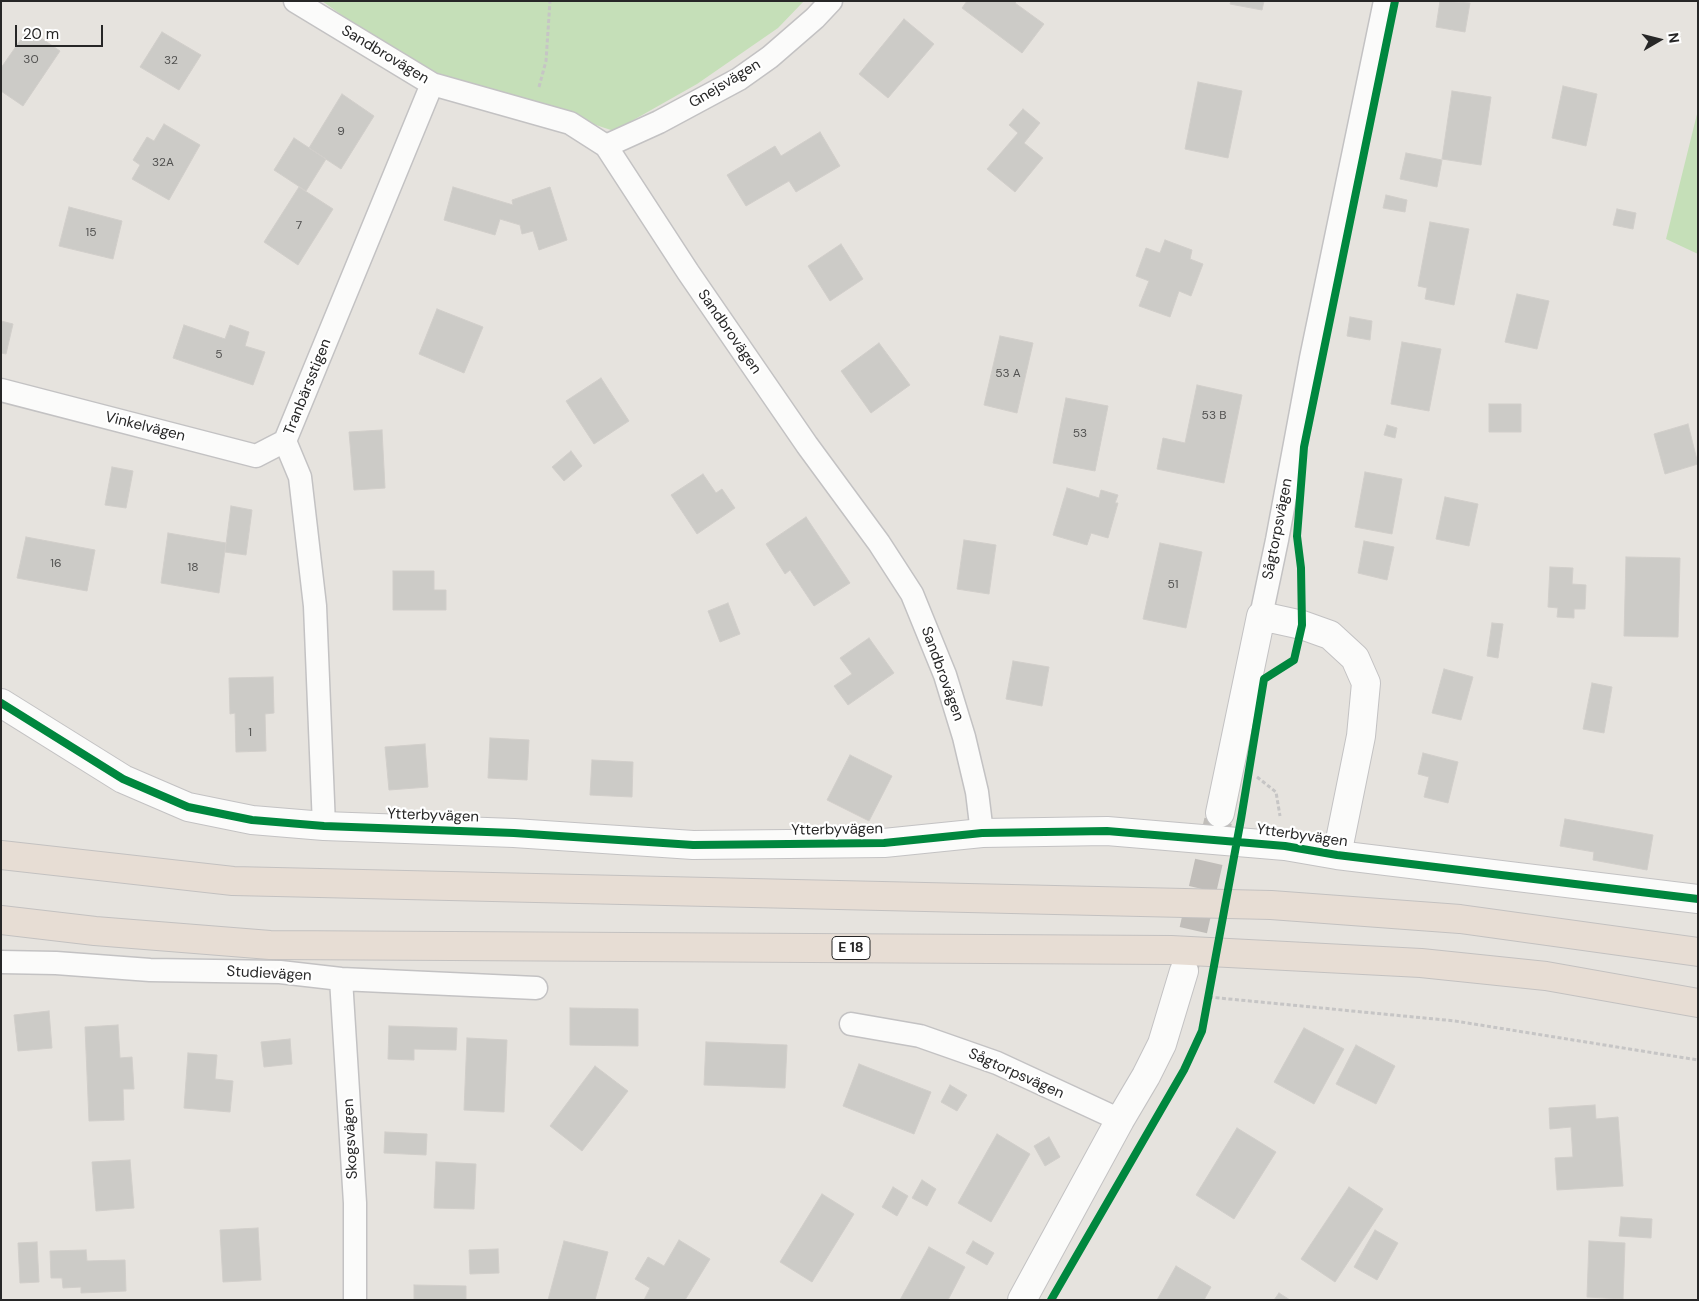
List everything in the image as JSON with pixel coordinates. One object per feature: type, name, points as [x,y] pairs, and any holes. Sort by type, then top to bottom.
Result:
[{"type":"highway","points":[[1,855],[233,881],[1271,905],[1460,919],[1698,952]]},
{"type":"highway","name":"E 18","points":[[1,920],[95,931],[270,945],[1171,950],[1421,964],[1517,973],[1546,976],[1698,1003]]},
{"type":"street","name":"Sandbrovägen","points":[[295,1],[432,84],[570,123],[606,146],[688,272],[807,444],[879,543],[912,594],[945,675],[964,736],[977,792],[982,833]]},
{"type":"street","name":"Gnejsvägen","points":[[606,146],[659,122],[739,79],[770,57],[815,18],[831,1]]},
{"type":"street","name":"Sågtorpsvägen","points":[[1220,814],[1279,530],[1311,358],[1385,1]]},
{"type":"street","name":"Tranbärsstigen","points":[[324,826],[315,606],[300,477],[285,442],[432,84]]},
{"type":"street","name":"Vinkelvägen","points":[[1,390],[256,456],[285,442]]},
{"type":"street","points":[[1260,616],[1302,625],[1330,635],[1355,658],[1366,683],[1361,736],[1337,855]]},
{"type":"street","name":"Ytterbyvägen","points":[[1,703],[124,779],[188,806],[252,820],[324,826],[514,833],[693,845],[884,843],[982,833],[1107,831],[1285,846],[1337,855],[1698,899]]},
{"type":"street","name":"Studievägen","points":[[1,962],[56,963],[150,970],[280,972],[341,978],[536,988]]},
{"type":"street","points":[[1022,1300],[1162,1044],[1184,971]]},
{"type":"street","name":"Skogsvägen","points":[[341,978],[354,1203],[355,1300]]},
{"type":"street","name":"Sågtorpsvägen","points":[[851,1024],[920,1036],[997,1063],[1120,1120]]},
{"type":"path","points":[[532,113],[546,61],[550,1]]},
{"type":"path","points":[[1256,776],[1276,792],[1285,846]]},
{"type":"path","points":[[1209,997],[1455,1021],[1698,1060]]},
{"type":"green space","points":[[322,1],[804,1],[778,28],[697,84],[614,131],[410,64]]},
{"type":"green space","points":[[1698,110],[1698,254],[1666,239]]},
{"type":"building","points":[[967,1],[1017,1],[1015,3],[1044,24],[1022,53],[962,8]]},
{"type":"building","points":[[1231,1],[1264,1],[1262,10],[1230,4]]},
{"type":"building","points":[[1440,1],[1470,3],[1465,32],[1436,27]]},
{"type":"building","points":[[904,19],[934,44],[888,98],[859,74]]},
{"type":"building","points":[[28,29],[60,51],[23,106],[1,91],[1,68]]},
{"type":"building","points":[[162,32],[201,55],[179,90],[140,67]]},
{"type":"building","points":[[1198,82],[1242,91],[1228,158],[1185,149]]},
{"type":"building","points":[[1563,86],[1597,94],[1586,146],[1552,138]]},
{"type":"building","points":[[1452,91],[1491,97],[1481,165],[1442,159]]},
{"type":"building","points":[[342,94],[374,116],[341,169],[309,148]]},
{"type":"building","points":[[1023,109],[1040,123],[1024,143],[1043,158],[1015,192],[987,169],[1018,133],[1009,125]]},
{"type":"building","points":[[164,124],[200,145],[169,200],[132,179],[140,165],[133,160],[147,137],[154,141]]},
{"type":"building","points":[[820,132],[840,166],[796,192],[789,181],[746,206],[727,175],[775,146],[781,156]]},
{"type":"building","points":[[294,138],[326,159],[306,191],[274,170]]},
{"type":"building","points":[[1406,153],[1442,160],[1437,187],[1400,179]]},
{"type":"building","points":[[299,187],[333,209],[298,265],[264,242]]},
{"type":"building","points":[[453,187],[513,205],[512,200],[550,187],[567,240],[539,250],[533,231],[522,234],[520,225],[500,219],[495,235],[444,220]]},
{"type":"building","points":[[1386,195],[1407,200],[1405,212],[1383,208]]},
{"type":"building","points":[[69,207],[122,221],[113,259],[59,246]]},
{"type":"building","points":[[1617,209],[1636,213],[1633,229],[1613,225]]},
{"type":"building","points":[[1430,222],[1469,229],[1454,305],[1425,299],[1427,288],[1418,286]]},
{"type":"building","points":[[1165,240],[1192,250],[1190,259],[1203,264],[1191,296],[1179,291],[1170,317],[1139,306],[1149,281],[1136,276],[1146,248],[1160,253]]},
{"type":"building","points":[[841,244],[863,279],[830,301],[808,266]]},
{"type":"building","points":[[1517,294],[1549,301],[1537,349],[1505,342]]},
{"type":"building","points":[[437,309],[483,327],[464,373],[419,354]]},
{"type":"building","points":[[1350,317],[1372,321],[1370,340],[1347,336]]},
{"type":"building","points":[[1,321],[13,324],[6,354],[1,353]]},
{"type":"building","points":[[184,325],[225,339],[230,325],[249,332],[245,346],[265,352],[253,385],[173,358]]},
{"type":"building","points":[[1000,336],[1033,343],[1017,413],[984,405]]},
{"type":"building","points":[[1402,342],[1441,349],[1429,411],[1391,404]]},
{"type":"building","points":[[879,343],[910,385],[871,413],[841,371]]},
{"type":"building","points":[[601,378],[629,421],[594,444],[566,401]]},
{"type":"building","points":[[1197,385],[1242,395],[1224,483],[1157,469],[1163,438],[1185,443]]},
{"type":"building","points":[[1066,398],[1108,406],[1095,471],[1053,463]]},
{"type":"building","points":[[1489,404],[1521,404],[1521,432],[1489,432]]},
{"type":"building","points":[[1688,424],[1698,464],[1665,474],[1654,434]]},
{"type":"building","points":[[1387,425],[1397,428],[1395,438],[1384,435]]},
{"type":"building","points":[[382,430],[385,488],[354,490],[349,432]]},
{"type":"building","points":[[571,451],[582,466],[564,481],[552,467]]},
{"type":"building","points":[[112,467],[133,471],[126,508],[105,505]]},
{"type":"building","points":[[1365,472],[1402,479],[1392,534],[1355,527]]},
{"type":"building","points":[[703,474],[716,493],[722,489],[735,508],[697,534],[671,495]]},
{"type":"building","points":[[1067,488],[1099,498],[1101,490],[1118,495],[1115,503],[1118,503],[1108,538],[1091,533],[1087,545],[1053,535]]},
{"type":"building","points":[[1445,497],[1478,504],[1469,546],[1436,539]]},
{"type":"building","points":[[231,506],[252,510],[246,555],[225,552]]},
{"type":"building","points":[[806,517],[850,583],[814,606],[790,570],[785,574],[766,544]]},
{"type":"building","points":[[168,533],[226,543],[219,593],[161,583]]},
{"type":"building","points":[[26,537],[95,550],[87,591],[17,578]]},
{"type":"building","points":[[964,540],[996,545],[989,594],[957,589]]},
{"type":"building","points":[[1364,541],[1394,547],[1387,580],[1358,573]]},
{"type":"building","points":[[1160,543],[1202,552],[1186,628],[1143,619]]},
{"type":"building","points":[[1626,557],[1680,558],[1678,637],[1624,636]]},
{"type":"building","points":[[1550,567],[1573,568],[1572,584],[1586,585],[1585,609],[1574,609],[1574,618],[1557,617],[1558,608],[1548,607]]},
{"type":"building","points":[[393,571],[434,571],[434,590],[446,590],[446,610],[393,610]]},
{"type":"building","points":[[728,603],[740,634],[720,642],[708,611]]},
{"type":"building","points":[[1492,623],[1503,624],[1498,658],[1487,656]]},
{"type":"building","points":[[869,638],[894,673],[848,705],[834,686],[852,674],[840,658]]},
{"type":"building","points":[[1013,661],[1049,667],[1042,706],[1006,699]]},
{"type":"building","points":[[1444,669],[1473,677],[1461,720],[1432,713]]},
{"type":"building","points":[[273,677],[274,713],[265,714],[266,751],[236,752],[235,713],[230,714],[229,678]]},
{"type":"building","points":[[1592,683],[1612,687],[1604,733],[1583,729]]},
{"type":"building","points":[[490,738],[529,740],[527,780],[488,778]]},
{"type":"building","points":[[425,744],[428,787],[389,790],[385,747]]},
{"type":"building","points":[[1423,753],[1458,762],[1448,803],[1424,797],[1429,777],[1418,774]]},
{"type":"building","points":[[850,755],[892,776],[869,821],[827,800]]},
{"type":"building","points":[[592,760],[633,762],[632,797],[590,795]]},
{"type":"building","points":[[1565,819],[1653,835],[1647,870],[1593,860],[1594,852],[1560,846]]},
{"type":"building","points":[[570,1008],[638,1009],[638,1046],[570,1045]]},
{"type":"building","points":[[49,1011],[52,1048],[18,1051],[14,1015]]},
{"type":"building","points":[[118,1025],[120,1058],[132,1057],[134,1089],[123,1089],[124,1120],[89,1121],[85,1027]]},
{"type":"building","points":[[389,1026],[457,1028],[456,1050],[414,1049],[414,1060],[388,1059]]},
{"type":"building","points":[[1304,1028],[1344,1049],[1314,1104],[1274,1082]]},
{"type":"building","points":[[467,1038],[507,1040],[504,1112],[464,1110]]},
{"type":"building","points":[[290,1039],[292,1064],[264,1067],[261,1042]]},
{"type":"building","points":[[706,1042],[787,1045],[785,1088],[704,1085]]},
{"type":"building","points":[[1356,1045],[1395,1066],[1376,1104],[1336,1084]]},
{"type":"building","points":[[188,1053],[217,1055],[215,1079],[233,1081],[230,1112],[184,1108]]},
{"type":"building","points":[[859,1064],[931,1092],[914,1134],[843,1106]]},
{"type":"building","points":[[595,1066],[628,1091],[582,1151],[550,1126]]},
{"type":"building","points":[[950,1085],[967,1095],[957,1111],[941,1102]]},
{"type":"building","points":[[1595,1105],[1596,1119],[1618,1117],[1623,1186],[1557,1190],[1555,1158],[1573,1157],[1571,1127],[1550,1129],[1549,1108]]},
{"type":"building","points":[[1237,1128],[1276,1152],[1234,1219],[1196,1195]]},
{"type":"building","points":[[385,1132],[427,1134],[426,1155],[384,1153]]},
{"type":"building","points":[[997,1134],[1030,1154],[991,1222],[958,1203]]},
{"type":"building","points":[[1049,1137],[1060,1157],[1045,1166],[1034,1146]]},
{"type":"building","points":[[130,1160],[134,1208],[96,1211],[92,1162]]},
{"type":"building","points":[[436,1162],[476,1164],[474,1209],[434,1208]]},
{"type":"building","points":[[922,1180],[936,1189],[927,1206],[912,1198]]},
{"type":"building","points":[[893,1187],[908,1196],[897,1216],[882,1207]]},
{"type":"building","points":[[1349,1187],[1383,1209],[1335,1282],[1301,1259]]},
{"type":"building","points":[[822,1194],[854,1214],[812,1282],[780,1262]]},
{"type":"building","points":[[1621,1217],[1652,1219],[1651,1238],[1619,1236]]},
{"type":"building","points":[[258,1228],[261,1280],[223,1282],[220,1230]]},
{"type":"building","points":[[1375,1230],[1398,1243],[1377,1280],[1354,1267]]},
{"type":"building","points":[[679,1240],[710,1259],[685,1300],[644,1300],[650,1288],[635,1279],[648,1257],[664,1266]]},
{"type":"building","points":[[564,1241],[608,1252],[595,1300],[548,1300]]},
{"type":"building","points":[[973,1241],[994,1253],[987,1265],[966,1253]]},
{"type":"building","points":[[1589,1241],[1625,1243],[1623,1299],[1587,1297]]},
{"type":"building","points":[[37,1242],[39,1282],[20,1283],[18,1243]]},
{"type":"building","points":[[929,1247],[965,1267],[948,1300],[900,1300]]},
{"type":"building","points":[[498,1249],[499,1273],[470,1274],[469,1250]]},
{"type":"building","points":[[86,1250],[87,1261],[125,1260],[126,1291],[81,1293],[81,1287],[63,1288],[62,1278],[51,1278],[50,1251]]},
{"type":"building","points":[[1176,1266],[1211,1287],[1204,1300],[1157,1300]]},
{"type":"building","points":[[414,1285],[466,1286],[466,1300],[414,1300]]},
{"type":"building","points":[[1279,1293],[1290,1300],[1274,1300]]},
{"type":"tunnel","points":[[1184,971],[1219,817]]},
{"type":"cycle path","points":[[1051,1300],[1184,1070],[1202,1031],[1241,819],[1264,679],[1294,660],[1302,625],[1301,568],[1297,536],[1304,447],[1395,1]]},
{"type":"cycle path","points":[[1,703],[123,779],[188,807],[252,820],[324,826],[514,833],[693,845],[884,843],[982,833],[1107,831],[1285,846],[1337,855],[1698,899]]}]
